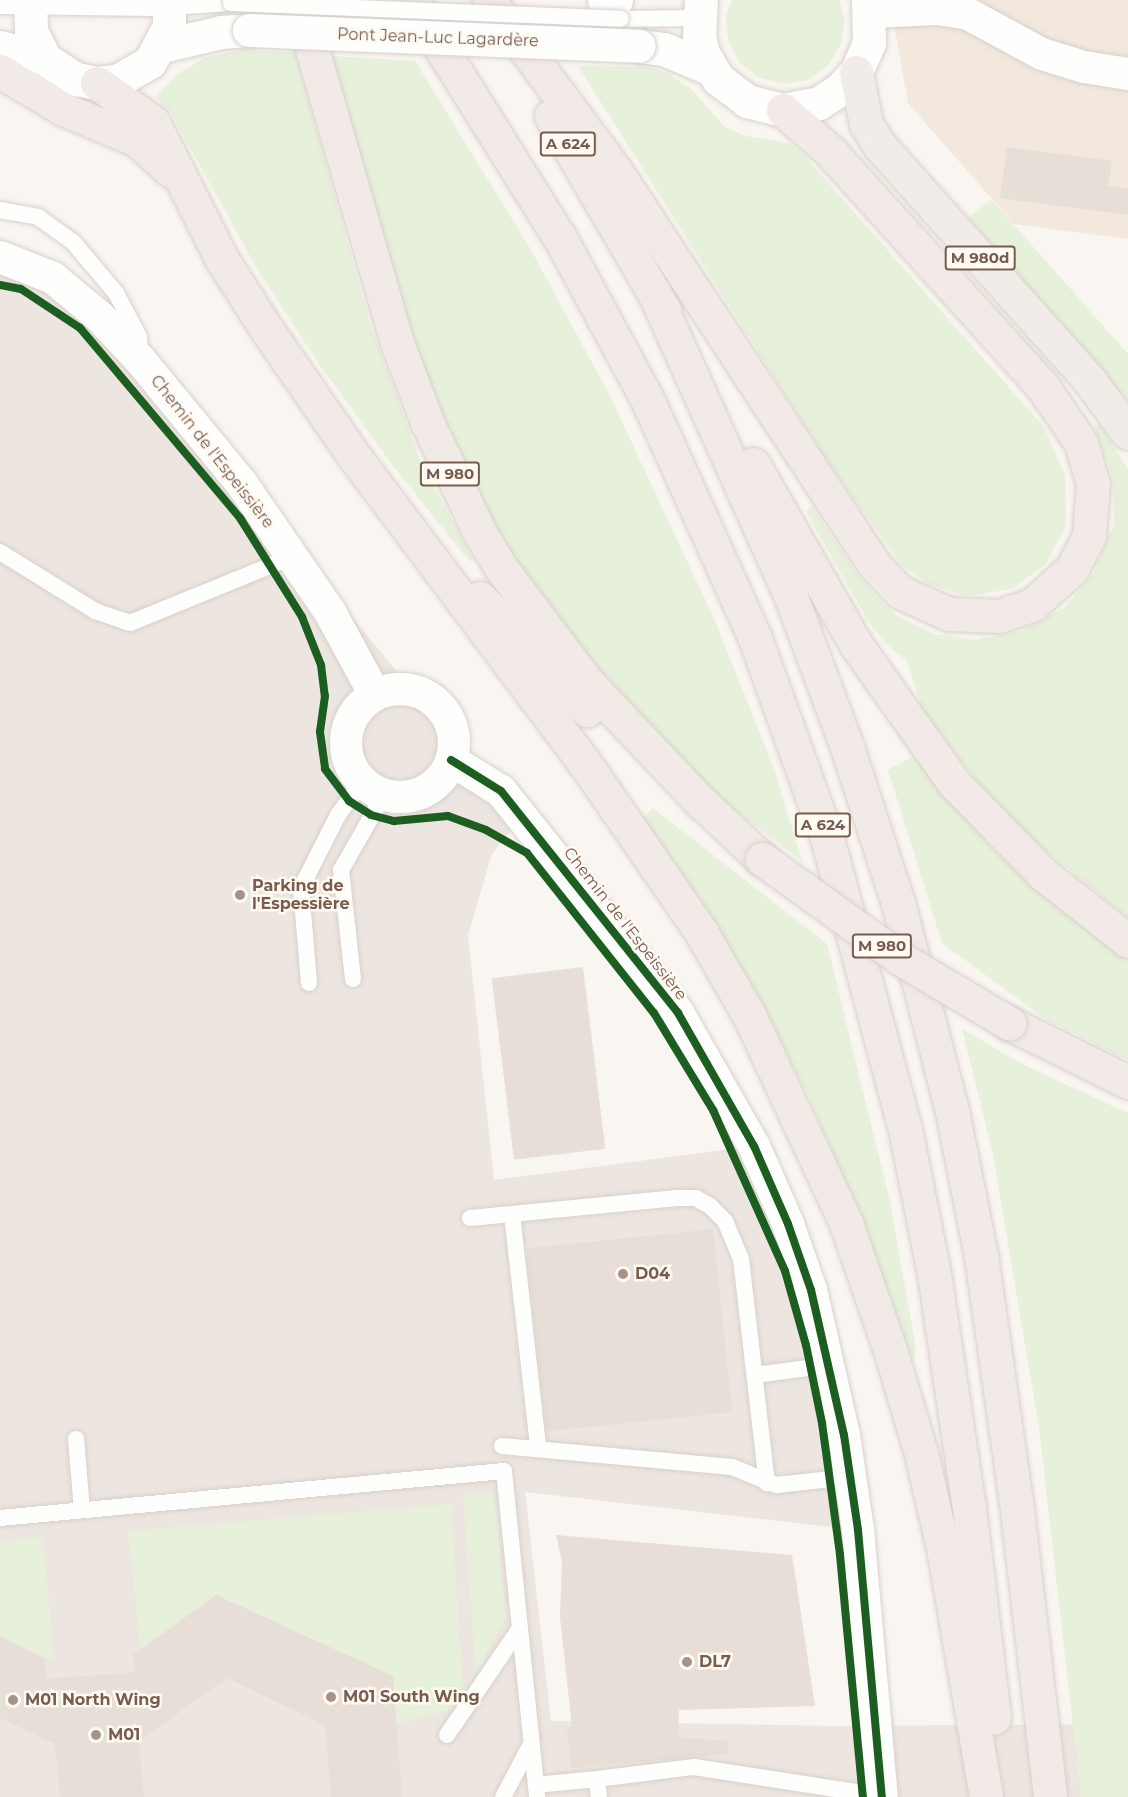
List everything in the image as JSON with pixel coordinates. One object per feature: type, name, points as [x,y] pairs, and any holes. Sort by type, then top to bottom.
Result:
[{"type":"highway","name":"M 980","points":[[298,0],[397,343],[427,422],[475,522],[501,568],[586,681],[669,769],[762,859]]},
{"type":"highway","name":"A 624","points":[[411,0],[560,238],[648,401],[755,638],[827,838],[905,1129],[933,1274],[969,1508],[1001,1797]]},
{"type":"highway","name":"A 624","points":[[476,0],[583,167],[654,292],[764,533],[810,647],[878,838],[952,1111],[981,1256],[1014,1490],[1050,1797]]},
{"type":"highway","points":[[489,0],[615,170],[874,565],[900,591],[949,614],[999,616],[1033,604],[1072,569],[1089,535],[1093,484],[1081,443],[1043,387],[831,152],[783,110]]},
{"type":"highway","points":[[0,71],[63,109],[137,140],[179,179]]},
{"type":"highway","name":"M 980d","points":[[856,72],[866,124],[880,146],[1090,381],[1128,433]]},
{"type":"highway","points":[[97,83],[153,122],[179,179],[221,258],[267,330],[398,516],[586,765],[701,932],[749,1015],[788,1093],[846,1222],[921,1453],[944,1553],[986,1797]]},
{"type":"highway","points":[[654,292],[857,646],[922,741],[1006,841],[1083,908],[1128,941]]},
{"type":"highway","name":"M 980","points":[[398,516],[604,726],[762,859],[901,959],[1010,1023],[1128,1082]]},
{"type":"street","points":[[0,47],[45,59],[76,79],[97,83],[135,74],[162,46],[170,3]]},
{"type":"street","points":[[20,4],[45,59]]},
{"type":"street","points":[[699,9],[703,53],[711,69],[742,98],[783,110],[819,103],[839,90],[856,72],[869,43],[869,6],[938,9],[968,14],[1042,54],[1084,67],[1128,74]]},
{"type":"street","name":"Pont Jean-Luc Lagardère","points":[[162,46],[221,32],[249,30],[639,46],[664,50],[711,69]]},
{"type":"street","name":"Chemin de l'Espeissière","points":[[0,257],[52,278],[100,317],[141,361],[242,484],[330,612],[375,694]]},
{"type":"street","points":[[410,690],[441,708],[453,742],[451,760],[432,787],[400,797],[373,788],[346,752],[346,735],[351,718],[375,694],[410,690]]},
{"type":"street","name":"Chemin de l'Espeissière","points":[[451,760],[501,791],[678,1013],[754,1146],[811,1290],[831,1365],[850,1477],[882,1794]]},
{"type":"lane","points":[[20,4],[613,5],[699,9]]},
{"type":"lane","points":[[0,210],[38,217],[73,242],[116,293],[139,337],[141,361]]},
{"type":"lane","points":[[0,552],[95,611],[130,624],[292,557]]},
{"type":"lane","points":[[353,979],[341,870],[373,788]]},
{"type":"lane","points":[[309,983],[301,888],[338,815],[373,788]]},
{"type":"lane","points":[[470,1218],[677,1198],[704,1201],[725,1221],[737,1244],[767,1483]]},
{"type":"lane","points":[[512,1214],[538,1447]]},
{"type":"lane","points":[[755,1375],[831,1365]]},
{"type":"lane","points":[[76,1439],[82,1510]]},
{"type":"lane","points":[[502,1446],[538,1447],[732,1467],[767,1483],[783,1486],[850,1477]]},
{"type":"lane","points":[[0,1518],[504,1471],[518,1631],[536,1791],[597,1779],[694,1767],[882,1794]]},
{"type":"lane","points":[[447,1735],[518,1631]]},
{"type":"lane","points":[[504,1797],[531,1744]]},
{"type":"lane","points":[[597,1779],[599,1797]]},
{"type":"shaded area","points":[[890,0],[1128,0],[1128,239],[1014,224],[908,103]]},
{"type":"shaded area","points":[[0,257],[141,361],[432,714],[522,817],[492,854],[468,935],[494,1180],[754,1146],[788,1224],[858,1530],[525,1492],[551,1721],[839,1726],[1128,1724],[1128,1797],[0,1797]]},
{"type":"green space","points":[[732,0],[839,0],[845,20],[841,45],[828,66],[808,80],[784,84],[760,78],[740,63],[728,41],[726,16]]},
{"type":"green space","points":[[243,50],[295,52],[370,324],[422,465],[473,558],[470,562],[393,466],[319,364],[257,269],[171,113],[156,97],[178,74],[206,57]]},
{"type":"green space","points":[[332,56],[415,61],[531,250],[609,394],[715,621],[773,766],[802,861],[736,811],[642,724],[559,627],[503,543],[451,447],[415,353]]},
{"type":"green space","points":[[578,66],[648,67],[667,73],[691,89],[725,127],[746,136],[792,144],[800,151],[1044,427],[1065,476],[1066,526],[1046,564],[1012,589],[967,596],[930,585],[902,565],[827,461]]},
{"type":"green space","points":[[991,199],[1128,354],[1128,401],[968,218]]},
{"type":"green space","points":[[1100,424],[1128,469],[1128,917],[1029,837],[980,785],[923,712],[907,661],[885,643],[868,621],[806,511],[812,506],[861,580],[894,614],[934,634],[976,640],[1021,631],[1064,608],[1094,573],[1114,524],[1113,478],[1094,426]]},
{"type":"green space","points":[[913,756],[989,845],[1041,894],[1128,959],[1128,1060],[1044,1018],[942,943],[888,770]]},
{"type":"green space","points":[[653,808],[827,944],[890,1202],[916,1349],[913,1361],[859,1216],[808,1094],[757,999],[642,819]]},
{"type":"green space","points":[[962,1029],[1024,1065],[1128,1113],[1128,1797],[1081,1797],[1039,1427],[993,1154]]},
{"type":"green space","points":[[463,1494],[494,1494],[506,1616],[476,1673]]},
{"type":"green space","points":[[451,1504],[463,1689],[452,1710],[396,1724],[393,1676],[216,1595],[141,1649],[128,1531]]},
{"type":"green space","points":[[43,1537],[54,1662],[0,1636],[0,1541]]},
{"type":"building","points":[[1007,147],[1112,161],[1108,186],[1128,189],[1128,215],[1000,198]]},
{"type":"building","points":[[583,967],[605,1149],[514,1160],[492,978]]},
{"type":"building","points":[[713,1229],[732,1412],[546,1432],[527,1249]]},
{"type":"building","name":"DL7","points":[[556,1535],[792,1555],[815,1706],[679,1710],[678,1737],[728,1741],[728,1754],[571,1768],[567,1728],[572,1727],[560,1617],[562,1562]]},
{"type":"building","name":"M01 South Wing","points":[[216,1595],[393,1676],[402,1797],[331,1797],[325,1725],[227,1678],[139,1741],[144,1797],[60,1797],[55,1744],[0,1718],[0,1636],[45,1659],[47,1679],[135,1672],[133,1655]]},
{"type":"cycle path","points":[[0,285],[21,289],[80,328],[240,518],[302,617],[321,665],[325,696],[320,732],[325,769],[349,801],[371,815],[394,821],[448,816],[486,830],[527,853],[654,1013],[713,1110],[785,1271],[806,1345],[822,1423],[840,1555],[863,1797]]},
{"type":"cycle path","points":[[451,760],[501,791],[678,1013],[754,1146],[788,1224],[811,1290],[844,1435],[858,1530],[882,1797]]},
{"type":"place","name":"Parking de l'Espessière","points":[[240,895]]},
{"type":"place","name":"D04","points":[[623,1274]]},
{"type":"place","name":"DL7","points":[[687,1662]]},
{"type":"place","name":"M01 South Wing","points":[[331,1697]]},
{"type":"place","name":"M01 North Wing","points":[[13,1700]]},
{"type":"place","name":"M01","points":[[96,1735]]}]
